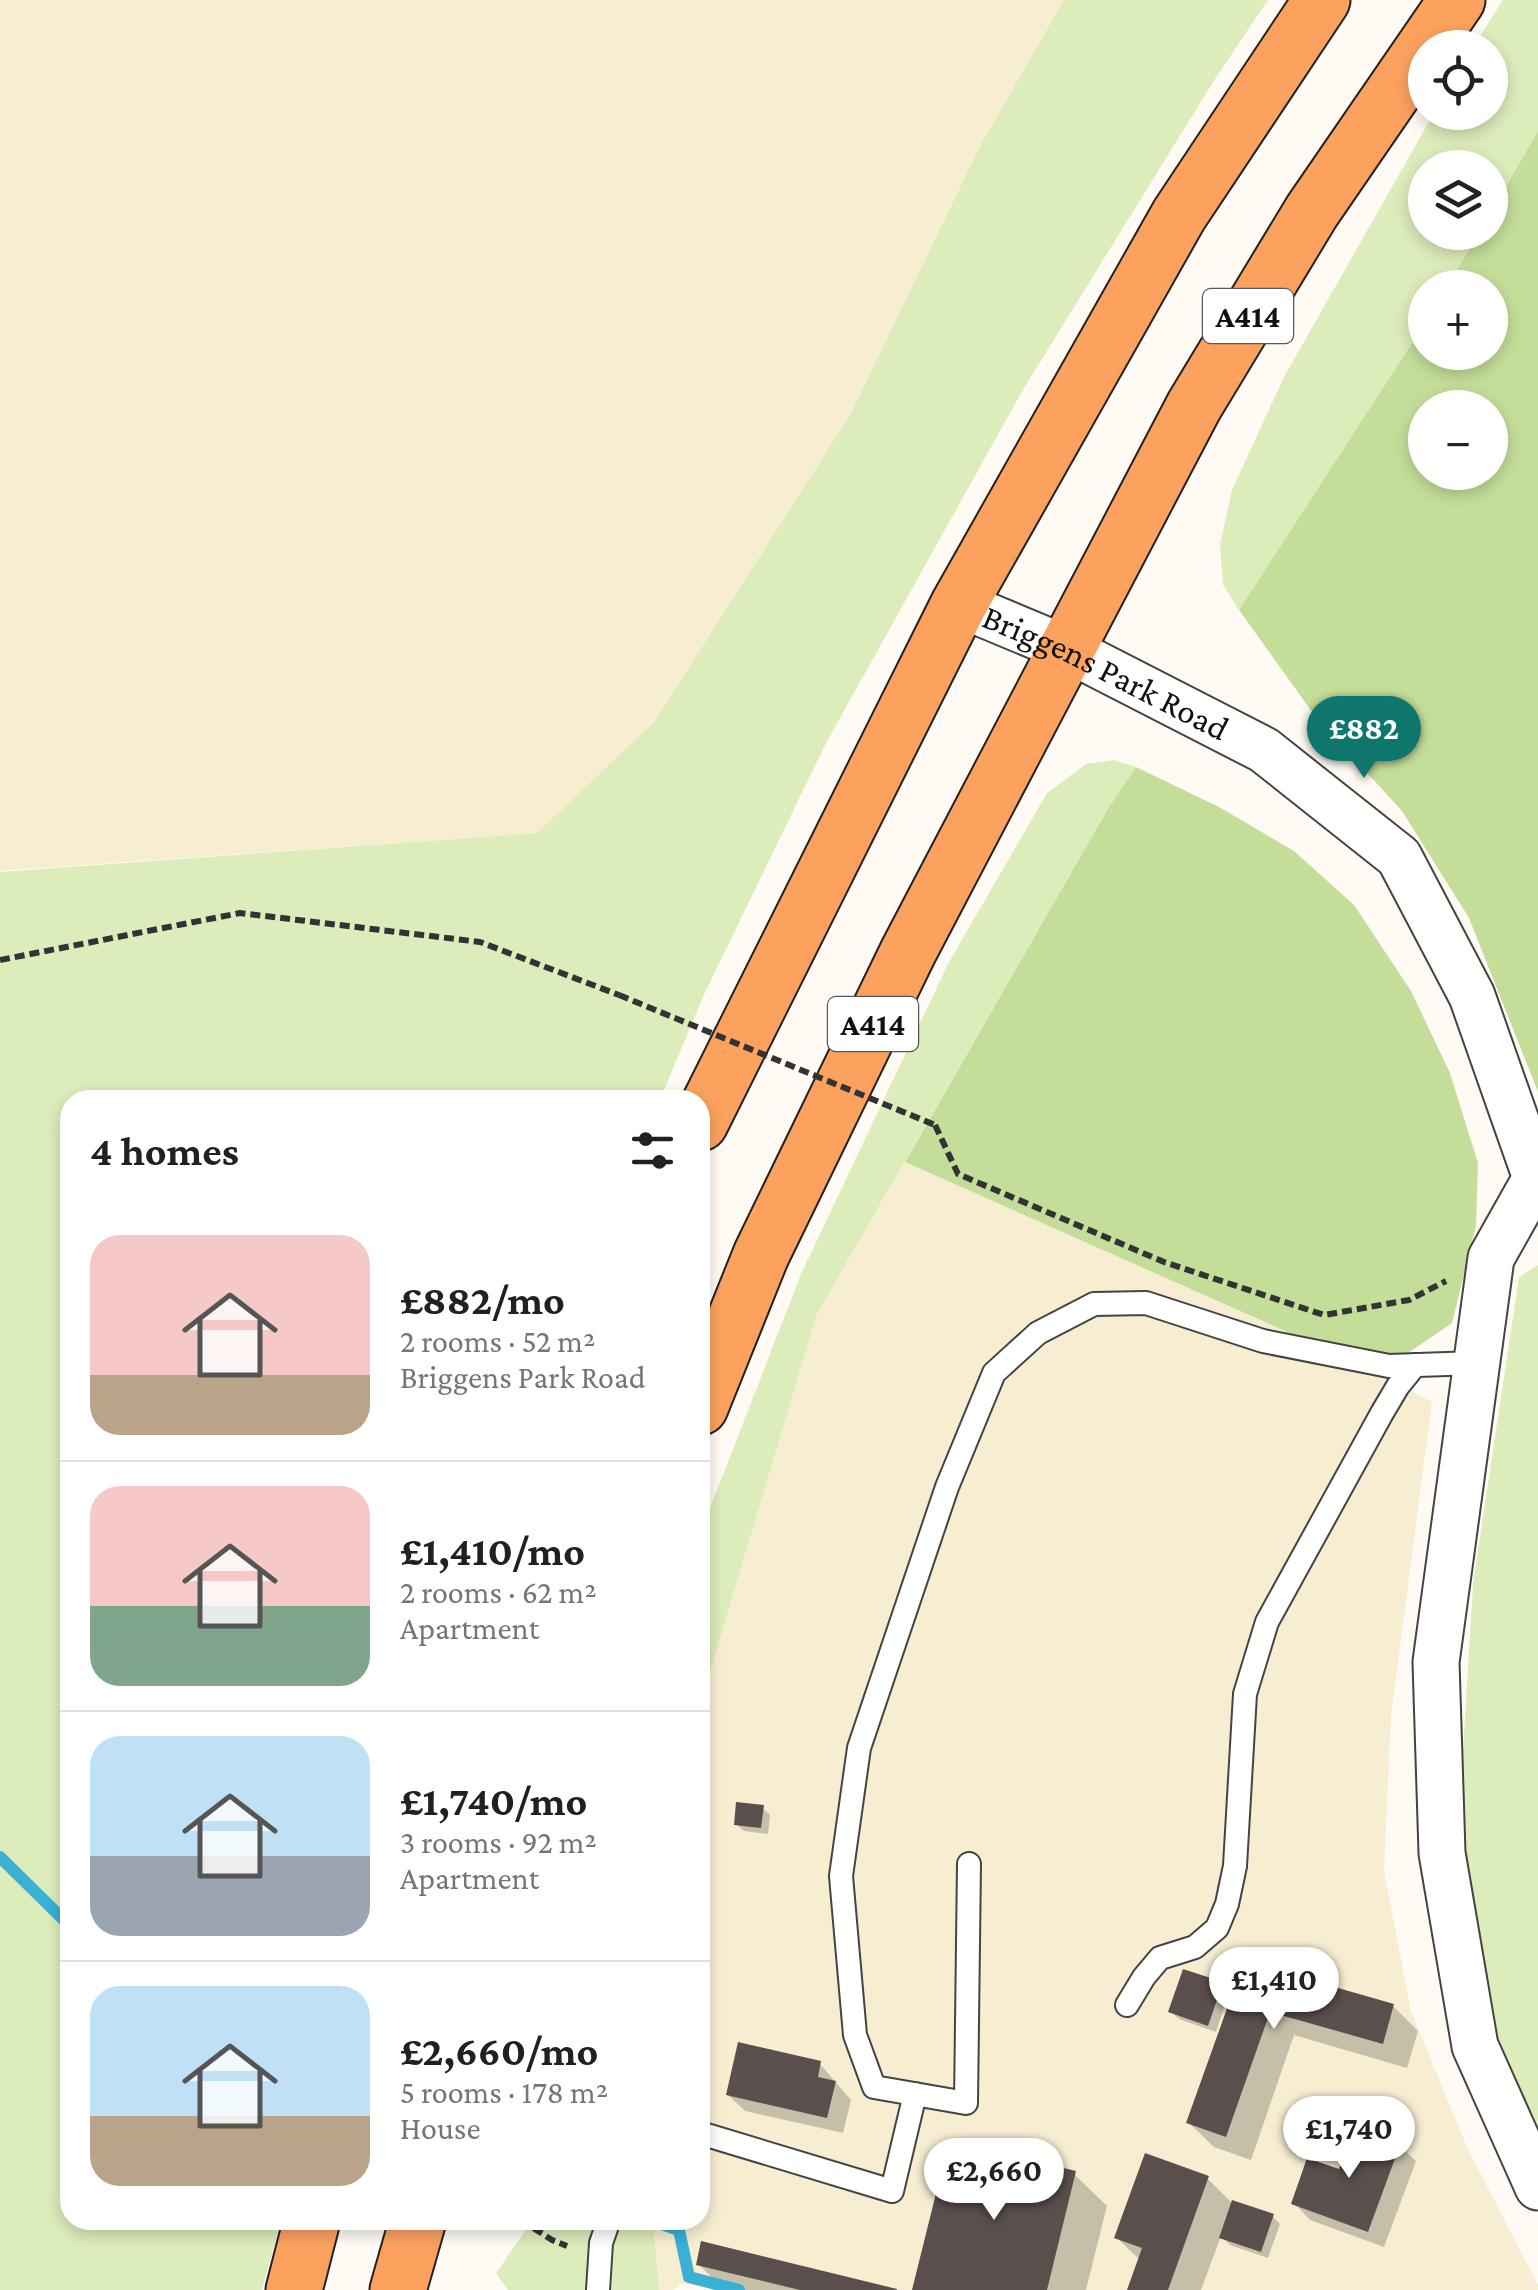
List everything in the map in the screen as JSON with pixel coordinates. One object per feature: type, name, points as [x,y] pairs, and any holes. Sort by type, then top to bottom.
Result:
[{"type":"highway","points":[[710,1103],[959,604],[1179,215],[1322,0]]},
{"type":"highway","name":"A414","points":[[710,1382],[761,1255],[908,952],[1194,406],[1312,211],[1456,0]]},
{"type":"highway","points":[[400,2282],[415,2230]]},
{"type":"street","name":"Briggens Park Road","points":[[959,604],[1067,649],[1264,750],[1399,857],[1472,996],[1537,1178]]},
{"type":"street","points":[[1537,1178],[1491,1258],[1436,1662],[1442,1853],[1475,2046],[1538,2187]]},
{"type":"lane","points":[[969,1864],[966,2104],[874,2086],[855,2035],[841,1876],[859,1748],[947,1487],[994,1373],[1038,1333],[1094,1304],[1146,1303],[1264,1341],[1389,1366],[1476,1363]]},
{"type":"lane","points":[[1127,2004],[1160,1958],[1195,1947],[1217,1928],[1235,1866],[1245,1694],[1267,1622],[1382,1413],[1415,1365]]},
{"type":"lane","points":[[710,2136],[892,2191],[915,2094]]},
{"type":"lane","points":[[598,2290],[601,2244],[606,2230]]},
{"type":"path","points":[[0,960],[240,913],[480,942],[936,1126],[958,1174],[1164,1262],[1324,1315],[1409,1300],[1491,1258]]},
{"type":"path","points":[[536,2230],[601,2258]]},
{"type":"shaded area","points":[[0,0],[1064,0],[981,144],[850,415],[641,741],[537,833],[0,871]]},
{"type":"shaded area","points":[[905,1162],[1378,1373],[1432,1402],[1391,1716],[1384,1871],[1411,2011],[1467,2147],[1538,2290],[741,2290],[679,2284],[674,2290],[659,2290],[654,2230],[710,2230],[710,1673],[817,1314]]},
{"type":"green space","points":[[1064,0],[1268,0],[1024,388],[826,743],[701,1001],[664,1090],[60,1090],[60,2230],[278,2230],[262,2290],[0,2290],[0,872],[537,833],[653,723],[850,415],[981,144]]},
{"type":"green space","points":[[1503,0],[1538,0],[1538,131],[1508,183],[1508,150],[1413,150],[1424,130],[1508,130],[1508,30],[1484,30]]},
{"type":"green space","points":[[1538,131],[1538,1092],[1469,918],[1402,811],[1315,716],[1239,610],[1408,349],[1408,370],[1508,370],[1508,270],[1457,270],[1469,250],[1508,250],[1508,183]]},
{"type":"green space","points":[[1408,159],[1408,250],[1469,250],[1457,270],[1408,270],[1408,349],[1239,610],[1223,585],[1220,545],[1232,490],[1284,377]]},
{"type":"green space","points":[[1114,760],[1136,767],[1109,807],[817,1314],[710,1672],[710,1508],[801,1274],[949,962],[1047,793],[1086,764]]},
{"type":"green space","points":[[1136,767],[1219,807],[1294,851],[1354,905],[1411,991],[1450,1073],[1478,1163],[1476,1226],[1452,1323],[1379,1373],[905,1162],[1109,807]]},
{"type":"green space","points":[[1538,1265],[1538,2151],[1490,2038],[1457,1851],[1473,1584],[1519,1277]]},
{"type":"green space","points":[[526,2230],[654,2230],[659,2290],[508,2290],[496,2273]]},
{"type":"building","points":[[736,1802],[764,1805],[761,1828],[734,1825]]},
{"type":"building","points":[[1244,1961],[1394,2004],[1383,2044],[1270,2012],[1226,2137],[1186,2123]]},
{"type":"building","points":[[1183,1969],[1223,1982],[1208,2026],[1168,2012]]},
{"type":"building","points":[[738,2042],[821,2061],[818,2077],[836,2081],[827,2118],[726,2095]]},
{"type":"building","points":[[1355,2126],[1401,2142],[1368,2232],[1291,2204],[1307,2158],[1339,2169]]},
{"type":"building","points":[[949,2141],[1076,2171],[1047,2290],[912,2290]]},
{"type":"building","points":[[1145,2153],[1209,2176],[1168,2290],[1127,2290],[1142,2248],[1114,2238]]},
{"type":"building","points":[[1232,2200],[1274,2214],[1261,2252],[1219,2238]]},
{"type":"building","points":[[701,2241],[897,2290],[800,2290],[696,2265]]},
{"type":"waterway","points":[[0,1857],[60,1916]]},
{"type":"waterway","points":[[679,2230],[689,2277],[739,2290]]}]
